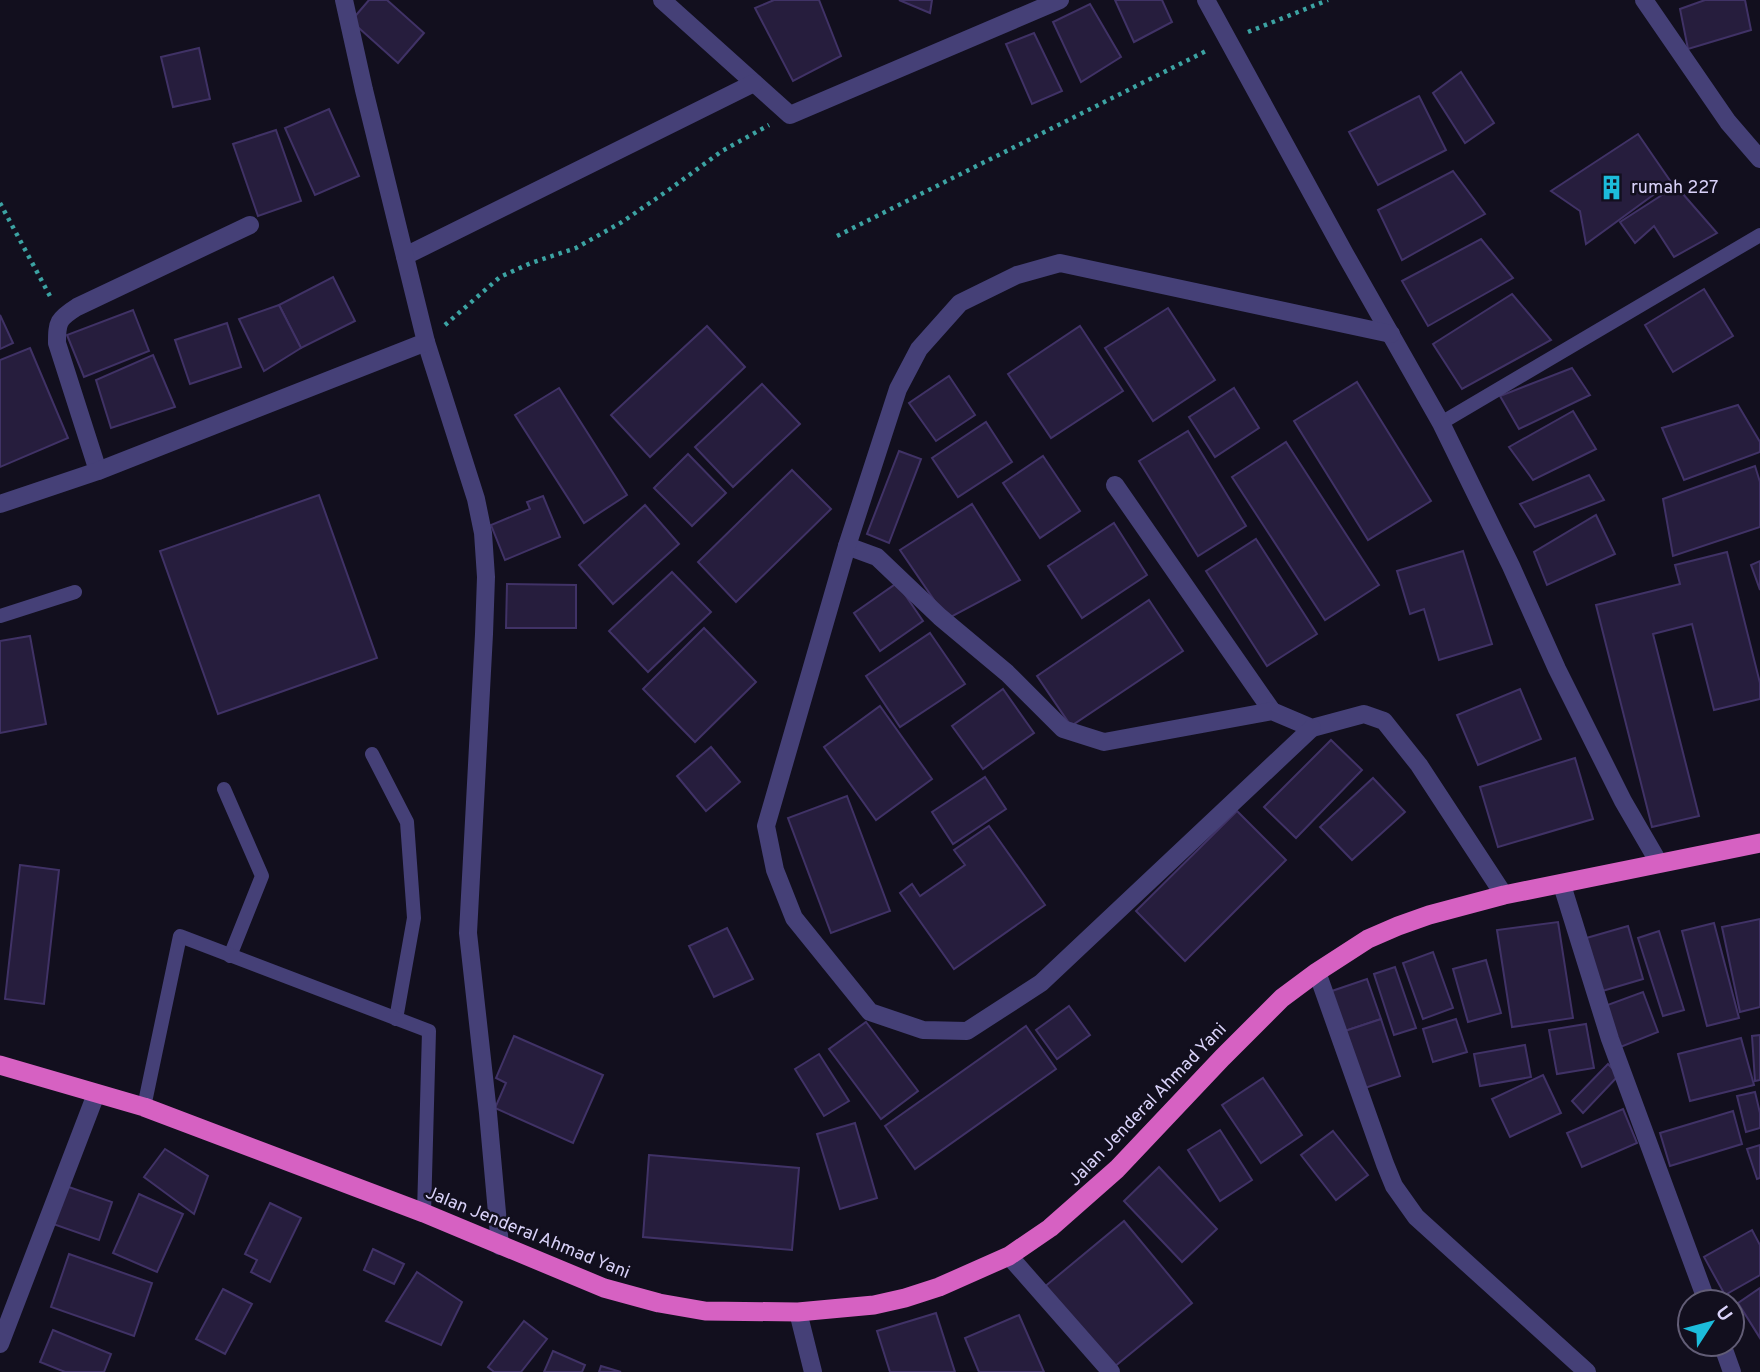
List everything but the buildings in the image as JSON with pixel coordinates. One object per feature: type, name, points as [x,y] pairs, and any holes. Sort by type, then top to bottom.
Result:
[{"type":"highway","name":"Jalan Jenderal Ahmad Yani","points":[[0,1065],[144,1107],[424,1213],[604,1288],[659,1303],[705,1311],[798,1312],[874,1305],[939,1287],[1009,1256],[1050,1228],[1117,1169],[1282,998],[1368,939],[1429,915],[1504,895],[1760,843]]},
{"type":"street","points":[[344,0],[426,342],[476,499],[483,533],[486,577],[484,634],[468,933],[500,1245]]},
{"type":"street","points":[[662,0],[790,115],[1060,0]]},
{"type":"street","points":[[1206,0],[1441,423],[1511,566],[1557,669],[1623,801],[1659,863]]},
{"type":"street","points":[[1644,0],[1728,122],[1760,159]]},
{"type":"street","points":[[405,256],[754,83]]},
{"type":"street","points":[[98,471],[57,343],[57,327],[61,317],[250,225]]},
{"type":"street","points":[[1391,334],[1060,263],[1017,275],[960,303],[919,349],[898,388],[847,546],[766,826],[775,870],[794,918],[870,1012],[923,1030],[967,1031],[1041,983],[1311,729],[1364,714],[1384,721],[1419,765],[1504,895]]},
{"type":"street","points":[[0,504],[98,471],[426,342]]},
{"type":"street","points":[[1115,485],[1272,710],[1311,729]]},
{"type":"street","points":[[847,546],[877,557],[940,617],[1007,673],[1063,729],[1104,742],[1272,710]]},
{"type":"street","points":[[1562,885],[1610,1040],[1702,1288]]},
{"type":"street","points":[[1317,972],[1394,1186],[1416,1217],[1587,1372]]},
{"type":"street","points":[[0,1344],[96,1094]]},
{"type":"street","points":[[1009,1256],[1111,1372]]},
{"type":"street","points":[[798,1312],[813,1372]]},
{"type":"lane","points":[[1441,423],[1760,235]]},
{"type":"lane","points":[[0,616],[75,592]]},
{"type":"lane","points":[[372,754],[407,822],[414,918],[396,1019]]},
{"type":"lane","points":[[224,789],[262,876],[230,956]]},
{"type":"lane","points":[[144,1107],[180,936],[429,1031],[424,1213]]},
{"type":"path","points":[[836,236],[1228,40],[1328,0]]},
{"type":"path","points":[[426,342],[500,277],[576,248],[622,222],[722,150],[790,115]]},
{"type":"path","points":[[0,203],[61,317]]},
{"type":"place","name":"rumah 227","points":[[1611,187]]}]
